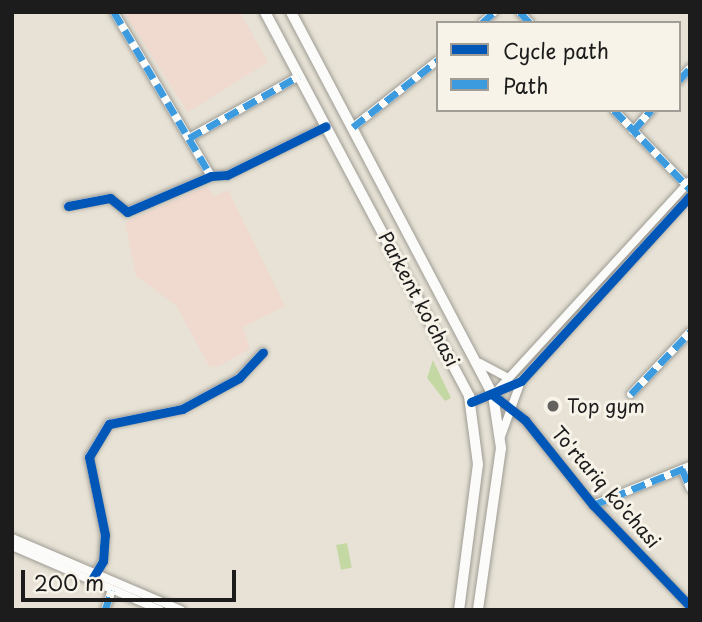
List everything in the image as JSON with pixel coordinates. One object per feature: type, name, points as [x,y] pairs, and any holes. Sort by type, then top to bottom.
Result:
[{"type":"main road","name":"Parkent ko'chasi","points":[[265,12],[471,402],[478,464],[459,610]]},
{"type":"main road","name":"Parkent ko'chasi","points":[[291,12],[480,363],[493,395],[501,436],[478,610]]},
{"type":"street","points":[[114,12],[211,176]]},
{"type":"street","points":[[353,127],[375,113],[436,62]]},
{"type":"street","points":[[189,138],[299,76]]},
{"type":"street","points":[[493,395],[689,185],[616,112]]},
{"type":"street","points":[[633,131],[649,112]]},
{"type":"street","points":[[68,206],[110,198],[127,212],[211,176],[227,175],[326,126]]},
{"type":"street","points":[[471,402],[521,381],[690,196]]},
{"type":"street","points":[[631,394],[690,332]]},
{"type":"street","points":[[93,578],[103,561],[105,535],[89,457],[109,424],[182,409],[239,378],[263,352]]},
{"type":"street","points":[[480,363],[508,378]]},
{"type":"street","points":[[501,436],[521,381]]},
{"type":"street","name":"To'rtariq ko'chasi","points":[[493,395],[526,420],[593,505],[690,606]]},
{"type":"street","points":[[593,505],[686,467],[690,488]]},
{"type":"street","points":[[12,538],[112,590],[160,610]]},
{"type":"street","points":[[12,546],[181,610]]},
{"type":"street","points":[[105,610],[112,590]]},
{"type":"shaded area","points":[[124,12],[240,12],[268,62],[188,112]]},
{"type":"shaded area","points":[[208,186],[214,197],[228,190],[285,306],[243,327],[250,349],[217,367],[209,366],[176,305],[136,276],[125,222]]},
{"type":"green space","points":[[433,360],[451,398],[445,401],[427,378]]},
{"type":"green space","points":[[347,543],[352,568],[341,570],[336,545]]},
{"type":"marked path","points":[[114,12],[211,176]]},
{"type":"marked path","points":[[484,21],[494,12]]},
{"type":"marked path","points":[[520,12],[528,21]]},
{"type":"marked path","points":[[353,127],[436,62]]},
{"type":"marked path","points":[[681,78],[690,68]]},
{"type":"marked path","points":[[189,138],[299,76]]},
{"type":"marked path","points":[[616,112],[690,189]]},
{"type":"marked path","points":[[633,131],[649,112]]},
{"type":"marked path","points":[[631,394],[690,332]]},
{"type":"marked path","points":[[593,505],[690,466]]},
{"type":"marked path","points":[[682,469],[690,488]]},
{"type":"marked path","points":[[105,610],[112,590]]},
{"type":"cycle path","points":[[68,206],[110,198],[127,212],[211,176],[227,175],[326,126]]},
{"type":"cycle path","points":[[471,402],[521,381],[690,196]]},
{"type":"cycle path","points":[[91,581],[103,561],[105,535],[89,457],[109,424],[182,409],[239,378],[263,352]]},
{"type":"cycle path","points":[[493,395],[525,420],[593,505],[690,606]]},
{"type":"place","name":"Top gym","points":[[553,406]]}]
